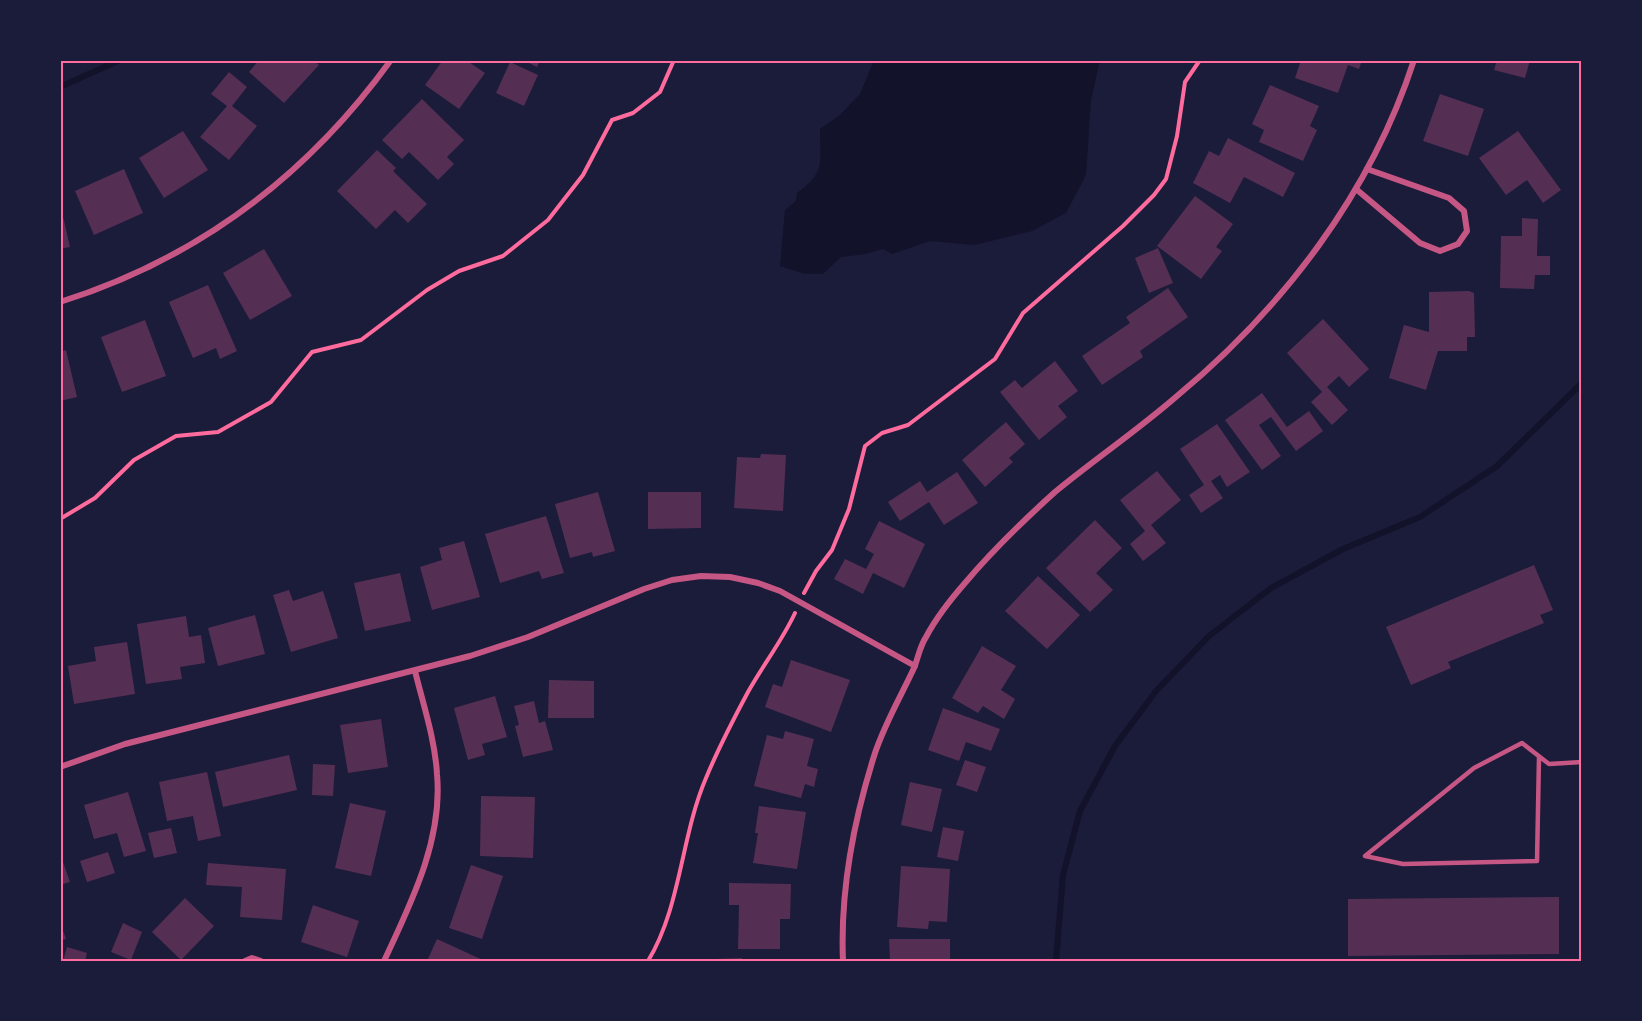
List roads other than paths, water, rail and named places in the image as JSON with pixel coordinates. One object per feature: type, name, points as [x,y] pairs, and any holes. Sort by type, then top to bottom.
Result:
[{"type":"street","points":[[60,302],[104,287],[157,264],[196,242],[259,200],[333,132],[366,95],[391,60]]},
{"type":"street","points":[[843,961],[844,905],[848,865],[864,793],[875,752],[915,666],[925,638],[964,584],[1055,493],[1177,397],[1248,331],[1313,254],[1356,189],[1391,122],[1414,60]]},
{"type":"street","points":[[1356,189],[1420,243],[1440,251],[1458,244],[1467,231],[1464,212],[1449,198],[1367,169]]},
{"type":"street","points":[[60,767],[125,744],[470,656],[528,637],[644,589],[672,580],[701,576],[730,577],[758,583],[800,601],[915,666]]},
{"type":"street","points":[[384,961],[422,874],[435,823],[438,797],[431,735],[415,671]]},
{"type":"street","points":[[245,961],[252,958],[261,961]]},
{"type":"lane","points":[[1539,757],[1537,861],[1403,864],[1365,856],[1474,768],[1522,744],[1539,757],[1548,764],[1582,762]]},
{"type":"waterway","points":[[60,87],[120,60]]},
{"type":"waterway","points":[[1056,961],[1063,875],[1080,811],[1115,746],[1156,691],[1209,636],[1271,588],[1343,549],[1420,517],[1497,466],[1582,383]]}]
